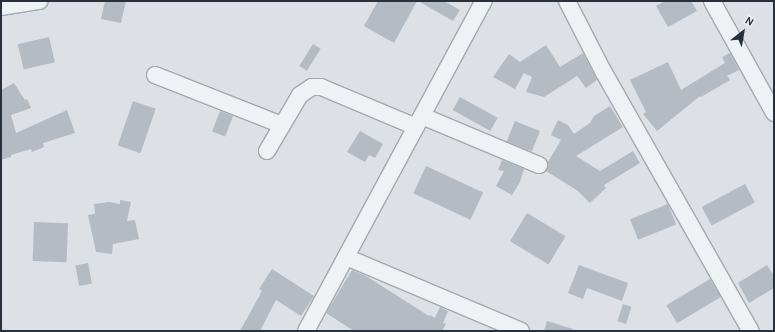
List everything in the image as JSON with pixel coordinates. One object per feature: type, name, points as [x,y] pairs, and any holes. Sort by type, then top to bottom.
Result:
[{"type":"street","points":[[1,7],[40,1]]},
{"type":"street","points":[[306,331],[484,1]]},
{"type":"street","points":[[566,1],[607,78],[751,331]]},
{"type":"street","points":[[712,1],[774,113]]},
{"type":"street","points":[[155,75],[282,125]]},
{"type":"street","points":[[267,151],[300,95],[312,87],[321,87],[539,165]]},
{"type":"street","points":[[346,257],[521,331]]},
{"type":"building","points":[[105,1],[126,1],[121,23],[101,19]]},
{"type":"building","points":[[378,1],[417,1],[394,43],[364,26]]},
{"type":"building","points":[[418,1],[444,1],[460,10],[453,21]]},
{"type":"building","points":[[665,1],[691,1],[697,11],[668,27],[656,6]]},
{"type":"building","points":[[49,37],[55,62],[24,70],[18,44]]},
{"type":"building","points":[[313,44],[321,49],[307,71],[299,66]]},
{"type":"building","points":[[546,45],[560,67],[583,53],[597,80],[586,88],[577,76],[544,97],[526,92],[532,77],[524,73],[515,89],[493,77],[509,54],[520,62]]},
{"type":"building","points":[[730,53],[739,70],[727,76],[730,80],[701,97],[700,96],[657,131],[643,114],[646,112],[630,80],[668,62],[681,90],[725,63],[722,57]]},
{"type":"building","points":[[14,83],[25,100],[27,99],[31,108],[11,115],[16,133],[67,110],[75,133],[43,143],[44,147],[32,152],[31,149],[11,155],[11,157],[1,160],[1,90]]},
{"type":"building","points":[[460,97],[498,118],[490,131],[453,110]]},
{"type":"building","points":[[133,101],[156,109],[140,153],[118,145]]},
{"type":"building","points":[[610,106],[623,127],[576,156],[600,171],[633,151],[640,163],[604,185],[606,188],[590,203],[578,191],[546,171],[548,162],[561,140],[551,135],[558,120],[568,125],[574,134],[590,123],[594,116]]},
{"type":"building","points":[[220,111],[233,116],[225,137],[212,132]]},
{"type":"building","points":[[515,121],[540,131],[532,152],[507,141]]},
{"type":"building","points":[[360,131],[383,144],[375,158],[369,155],[365,162],[347,152]]},
{"type":"building","points":[[502,160],[524,169],[520,182],[512,195],[496,186],[504,171],[498,170]]},
{"type":"building","points":[[426,166],[483,193],[470,220],[413,193]]},
{"type":"building","points":[[745,184],[755,203],[712,226],[702,207]]},
{"type":"building","points":[[120,200],[131,202],[127,221],[135,220],[139,239],[113,244],[112,254],[96,252],[88,215],[95,214],[94,204],[109,202],[120,204]]},
{"type":"building","points":[[668,204],[676,224],[638,240],[630,219]]},
{"type":"building","points":[[527,213],[566,236],[549,264],[510,241]]},
{"type":"building","points":[[34,222],[68,223],[67,262],[33,261]]},
{"type":"building","points":[[88,263],[92,284],[79,286],[75,265]]},
{"type":"building","points":[[579,265],[628,283],[622,301],[587,288],[583,299],[568,293]]},
{"type":"building","points":[[767,265],[774,276],[774,288],[749,303],[738,283]]},
{"type":"building","points":[[272,269],[314,296],[301,316],[276,300],[260,331],[240,331],[262,291],[259,289]]},
{"type":"building","points":[[352,270],[366,276],[429,316],[430,315],[435,318],[440,307],[448,311],[443,323],[446,324],[442,331],[354,331],[326,313]]},
{"type":"building","points":[[710,279],[721,297],[677,323],[666,305]]},
{"type":"building","points":[[623,304],[632,307],[626,324],[617,321]]},
{"type":"building","points":[[547,321],[573,329],[572,331],[544,331]]}]
